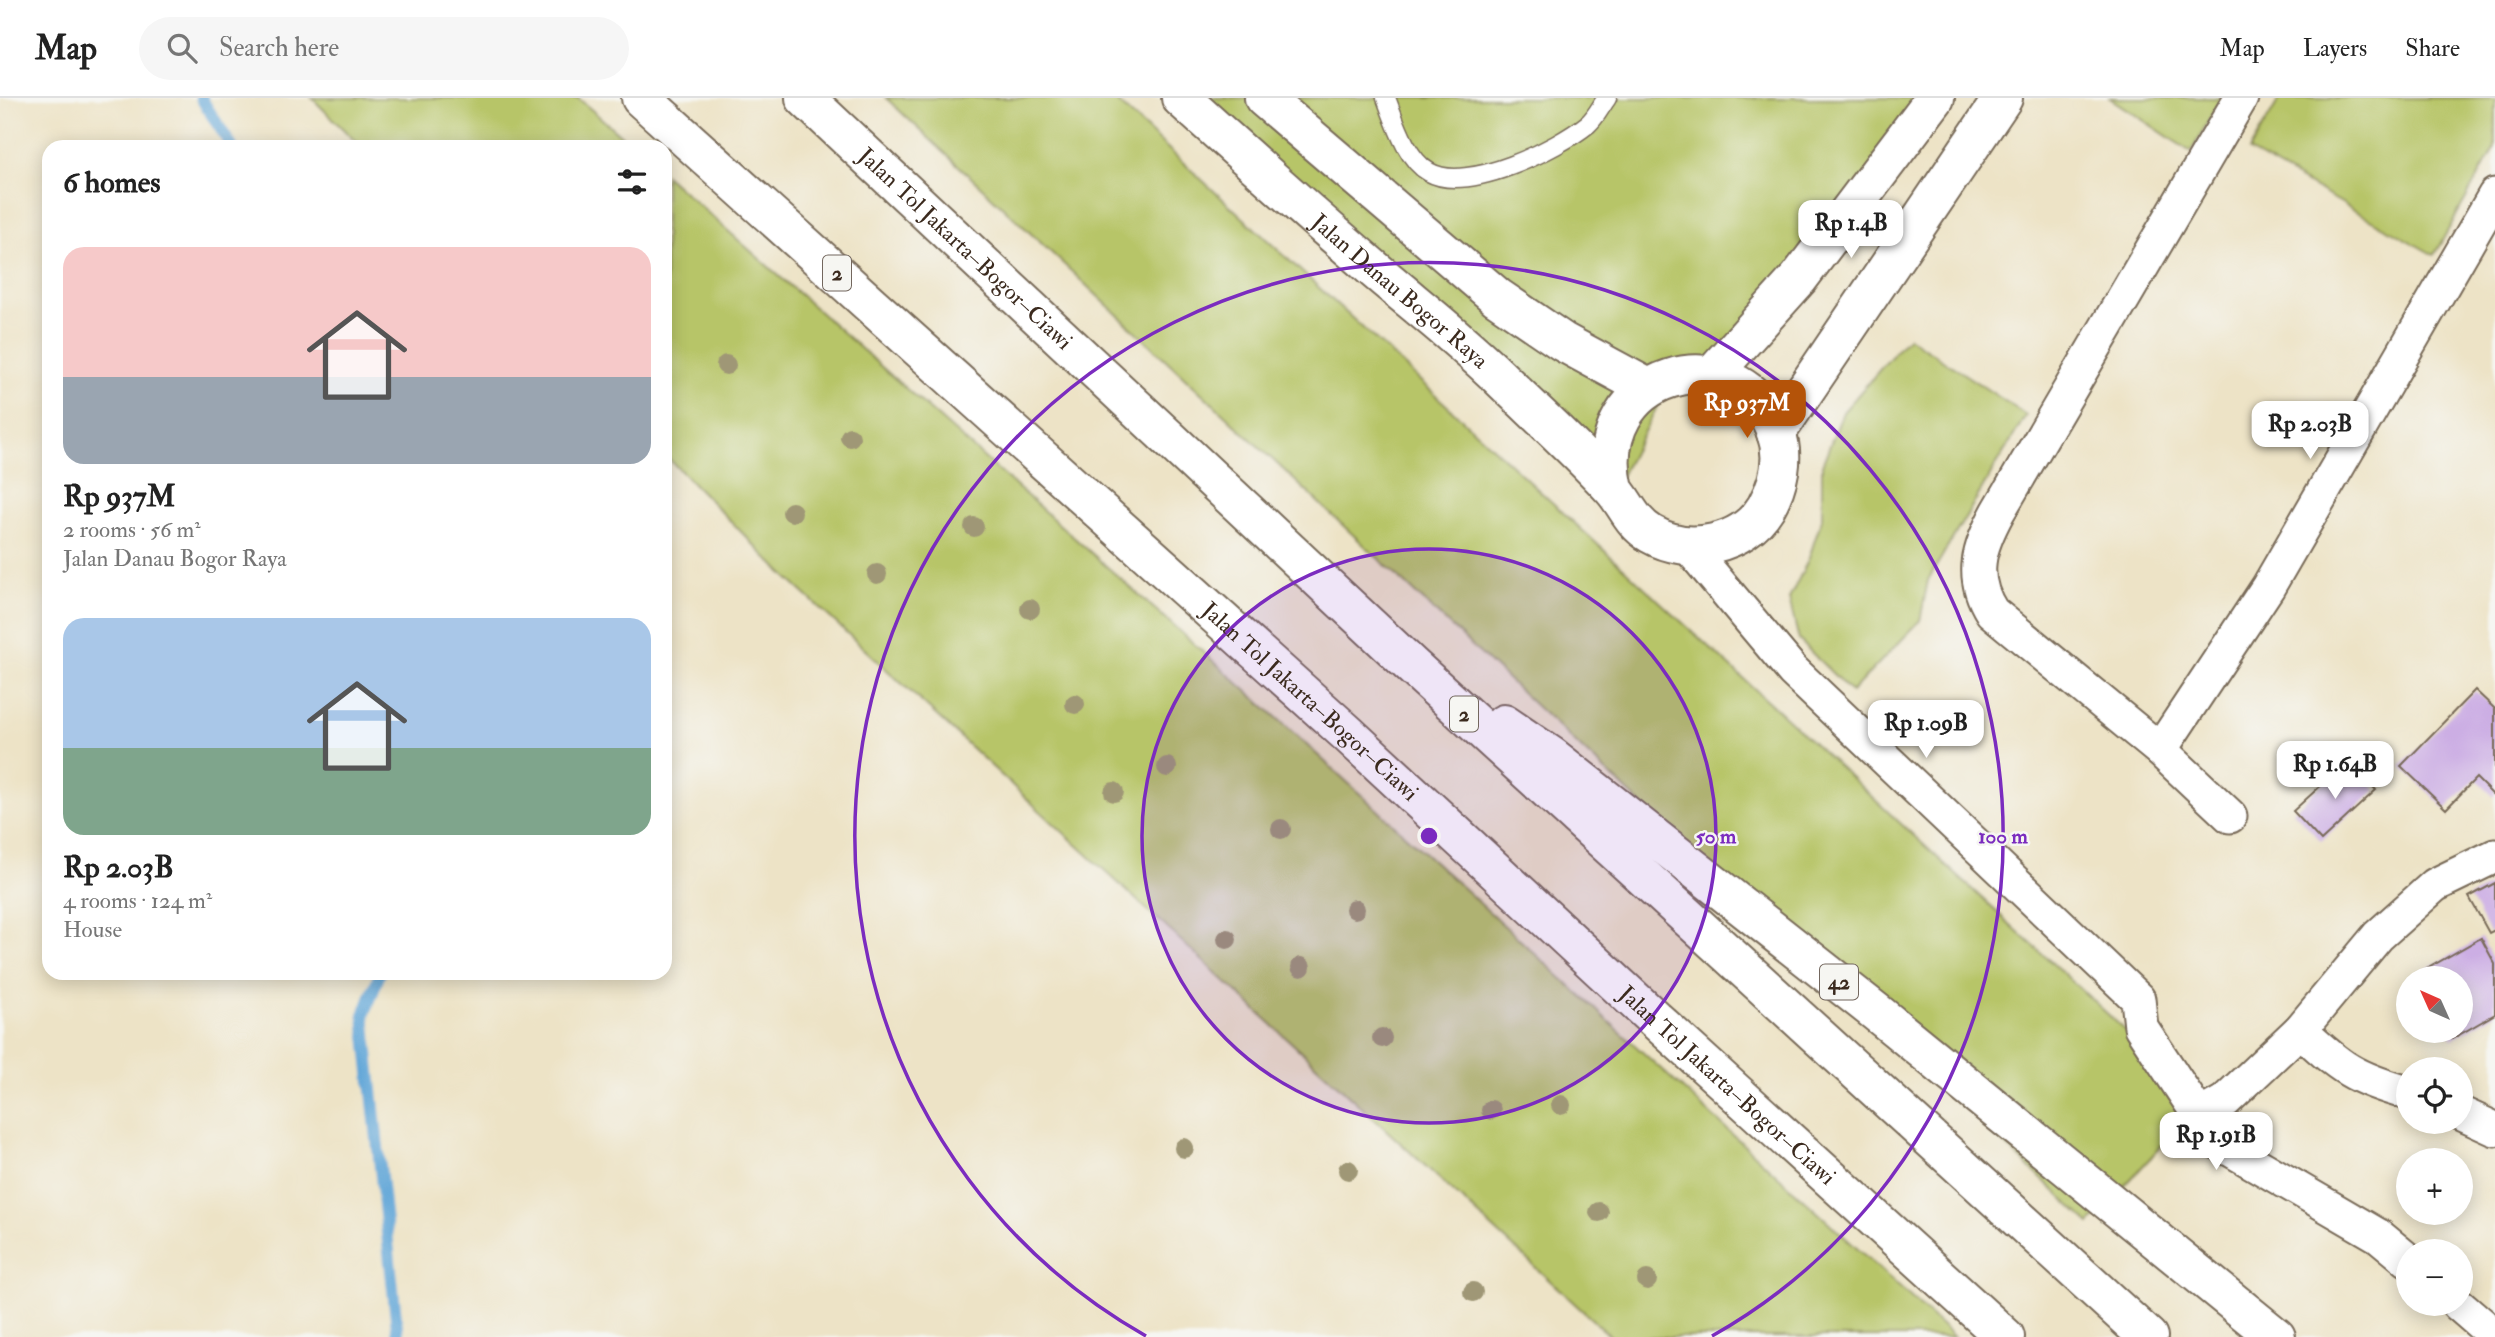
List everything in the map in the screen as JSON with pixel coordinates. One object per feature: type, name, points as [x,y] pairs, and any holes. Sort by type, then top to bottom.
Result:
[{"type":"main road","name":"Jalan Tol Jakarta–Bogor–Ciawi","points":[[641,98],[1338,724],[1647,1012],[2005,1337]]},
{"type":"main road","name":"Jalan Tol Jakarta–Bogor–Ciawi","points":[[804,98],[1390,645],[2148,1337]]},
{"type":"main road","name":"Jalan Danau Bogor Raya","points":[[1181,98],[1497,374],[1614,490]]},
{"type":"main road","points":[[1264,98],[1497,297],[1563,342],[1648,388]]},
{"type":"main road","points":[[1711,376],[1799,278],[1935,98]]},
{"type":"main road","points":[[1776,433],[2003,98]]},
{"type":"main road","points":[[1690,374],[1733,382],[1752,396],[1767,413],[1776,433],[1779,475],[1762,513],[1747,528],[1729,539],[1688,546],[1651,534],[1635,522],[1614,490],[1609,452],[1613,433],[1621,416],[1648,388],[1668,379],[1690,374]]},
{"type":"main road","name":"42","points":[[1390,645],[1551,756],[1876,1012],[2276,1337]]},
{"type":"street","points":[[2230,816],[2160,750],[1992,612],[1980,594],[1979,558],[1998,512],[2241,98]]},
{"type":"street","points":[[2160,750],[2268,587],[2495,195]]},
{"type":"street","points":[[1688,546],[1793,670],[2138,999],[2141,1027],[2216,1141],[2379,1236],[2396,1250]]},
{"type":"street","points":[[2199,1116],[2225,1101],[2300,1030],[2378,936],[2435,885],[2495,856]]},
{"type":"street","points":[[2300,1030],[2332,1060],[2362,1080],[2396,1090]]},
{"type":"street","points":[[2473,1119],[2495,1129]]},
{"type":"street","points":[[2472,1316],[2495,1336]]},
{"type":"lane","points":[[1386,98],[1398,129],[1412,154],[1428,172],[1453,179],[1475,177],[1549,148],[1589,123],[1607,98]]},
{"type":"green space","points":[[312,98],[578,98],[626,140],[354,140]]},
{"type":"green space","points":[[886,98],[1113,98],[2202,1101],[2090,1224]]},
{"type":"green space","points":[[1188,98],[1942,98],[1705,373],[1673,376],[1614,489]]},
{"type":"green space","points":[[2110,98],[2221,98],[2191,152]]},
{"type":"green space","points":[[2280,98],[2495,98],[2495,147],[2434,255],[2249,151]]},
{"type":"green space","points":[[672,181],[1264,706],[1954,1337],[1611,1337],[784,575],[672,462]]},
{"type":"green space","points":[[1908,337],[2026,415],[1928,580],[1920,621],[1851,692],[1799,640],[1789,599],[1809,558],[1822,518],[1822,465],[1843,412]]},
{"type":"building","points":[[2475,690],[2495,709],[2495,797],[2476,778],[2446,809],[2401,766]]},
{"type":"building","points":[[2349,760],[2376,790],[2321,841],[2293,811]]},
{"type":"building","points":[[2495,883],[2495,930],[2489,933],[2469,897]]},
{"type":"building","points":[[2481,938],[2495,964],[2495,1014],[2473,1027],[2473,966],[2432,966]]},
{"type":"waterway","points":[[201,98],[228,140]]},
{"type":"waterway","points":[[377,980],[364,1015],[398,1337]]}]
